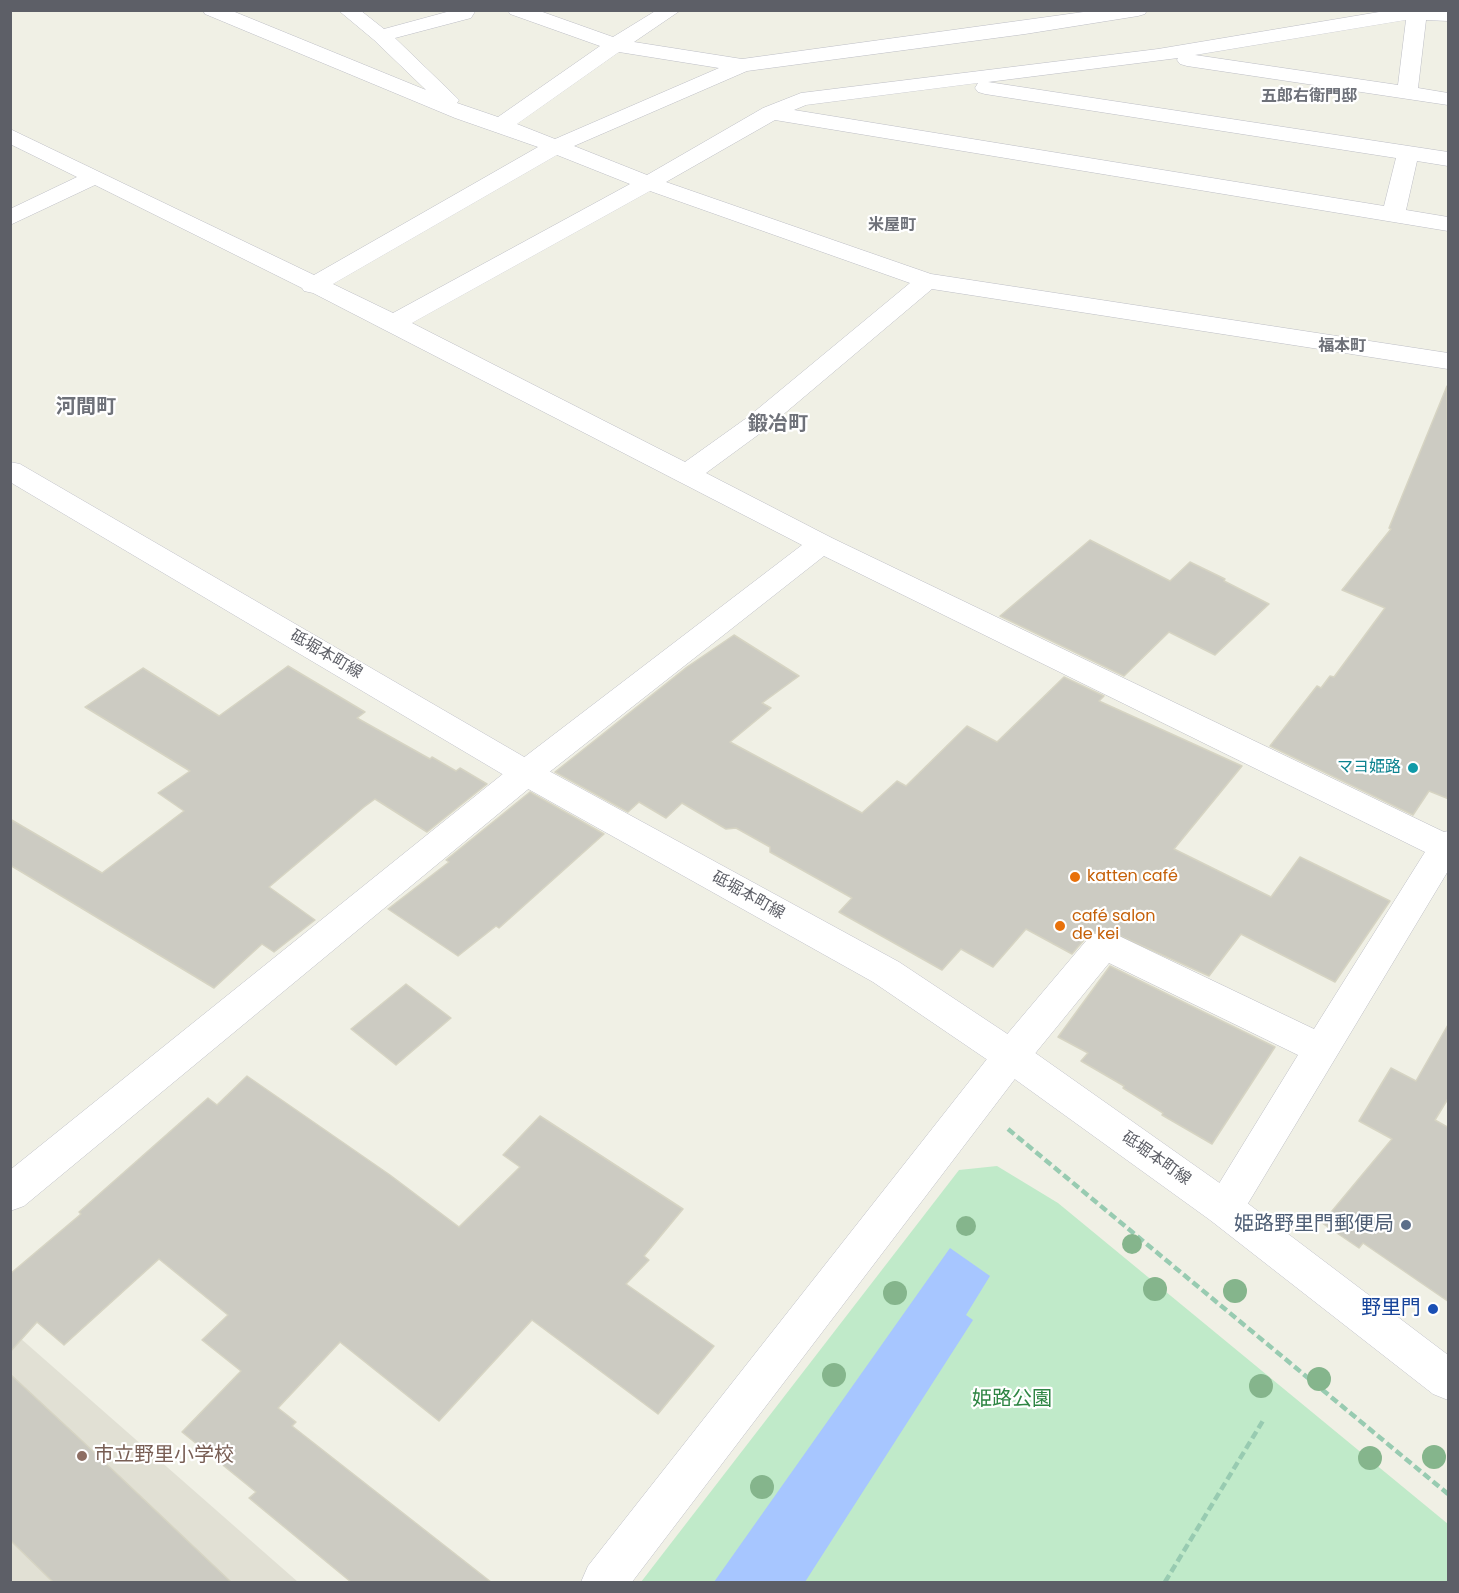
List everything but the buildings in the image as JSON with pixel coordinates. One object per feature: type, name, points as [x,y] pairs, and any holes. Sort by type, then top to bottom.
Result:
[{"type":"street","points":[[212,10],[463,113],[501,125],[648,183],[927,281],[1151,313],[1449,361]]},
{"type":"street","points":[[347,10],[381,36],[463,113]]},
{"type":"street","points":[[381,36],[446,19],[467,10]]},
{"type":"street","points":[[517,10],[615,45],[742,65]]},
{"type":"street","points":[[501,125],[615,45],[672,10]]},
{"type":"street","points":[[313,286],[556,146],[742,65],[1013,30],[1138,10]]},
{"type":"street","points":[[393,323],[771,113],[801,99],[1158,55],[1417,14],[1449,15]]},
{"type":"street","points":[[1407,93],[1417,14]]},
{"type":"street","points":[[1158,55],[1449,99]]},
{"type":"street","points":[[945,81],[1449,159]]},
{"type":"street","points":[[771,113],[1449,224]]},
{"type":"street","points":[[10,135],[313,286],[393,323],[822,544],[1447,845],[1224,1208]]},
{"type":"street","points":[[1393,215],[1408,153]]},
{"type":"street","points":[[10,218],[94,177]]},
{"type":"street","points":[[685,475],[757,423],[927,281]]},
{"type":"street","name":"砥堀本町線","points":[[10,470],[526,773],[886,972],[1011,1056],[1224,1208],[1449,1380]]},
{"type":"street","points":[[10,1194],[526,773],[822,544]]},
{"type":"street","points":[[604,1582],[1011,1056],[1104,945],[1322,1050]]},
{"type":"path","points":[[975,1102],[1449,1494]]},
{"type":"path","points":[[1165,1582],[1264,1419]]},
{"type":"shaded area","name":"市立野里小学校","points":[[11,1330],[298,1582],[11,1582]]},
{"type":"green space","name":"姫路公園","points":[[997,1166],[1058,1203],[1448,1524],[1448,1582],[641,1582],[959,1170]]},
{"type":"water","points":[[950,1248],[990,1276],[966,1315],[973,1320],[805,1582],[714,1582]]},
{"type":"place","name":"マヨ姫路","points":[[1413,768]]},
{"type":"place","name":"katten café","points":[[1075,877]]},
{"type":"place","name":"café salon de kei","points":[[1060,926]]},
{"type":"place","name":"姫路野里門郵便局","points":[[1406,1225]]},
{"type":"place","name":"野里門","points":[[1433,1309]]},
{"type":"place","name":"市立野里小学校","points":[[82,1456]]},
{"type":"district","name":"五郎右衛門邸","points":[[1309,97]]},
{"type":"district","name":"米屋町","points":[[892,226]]},
{"type":"district","name":"福本町","points":[[1342,347]]},
{"type":"district","name":"河間町","points":[[86,408]]},
{"type":"district","name":"鍛冶町","points":[[778,425]]}]
